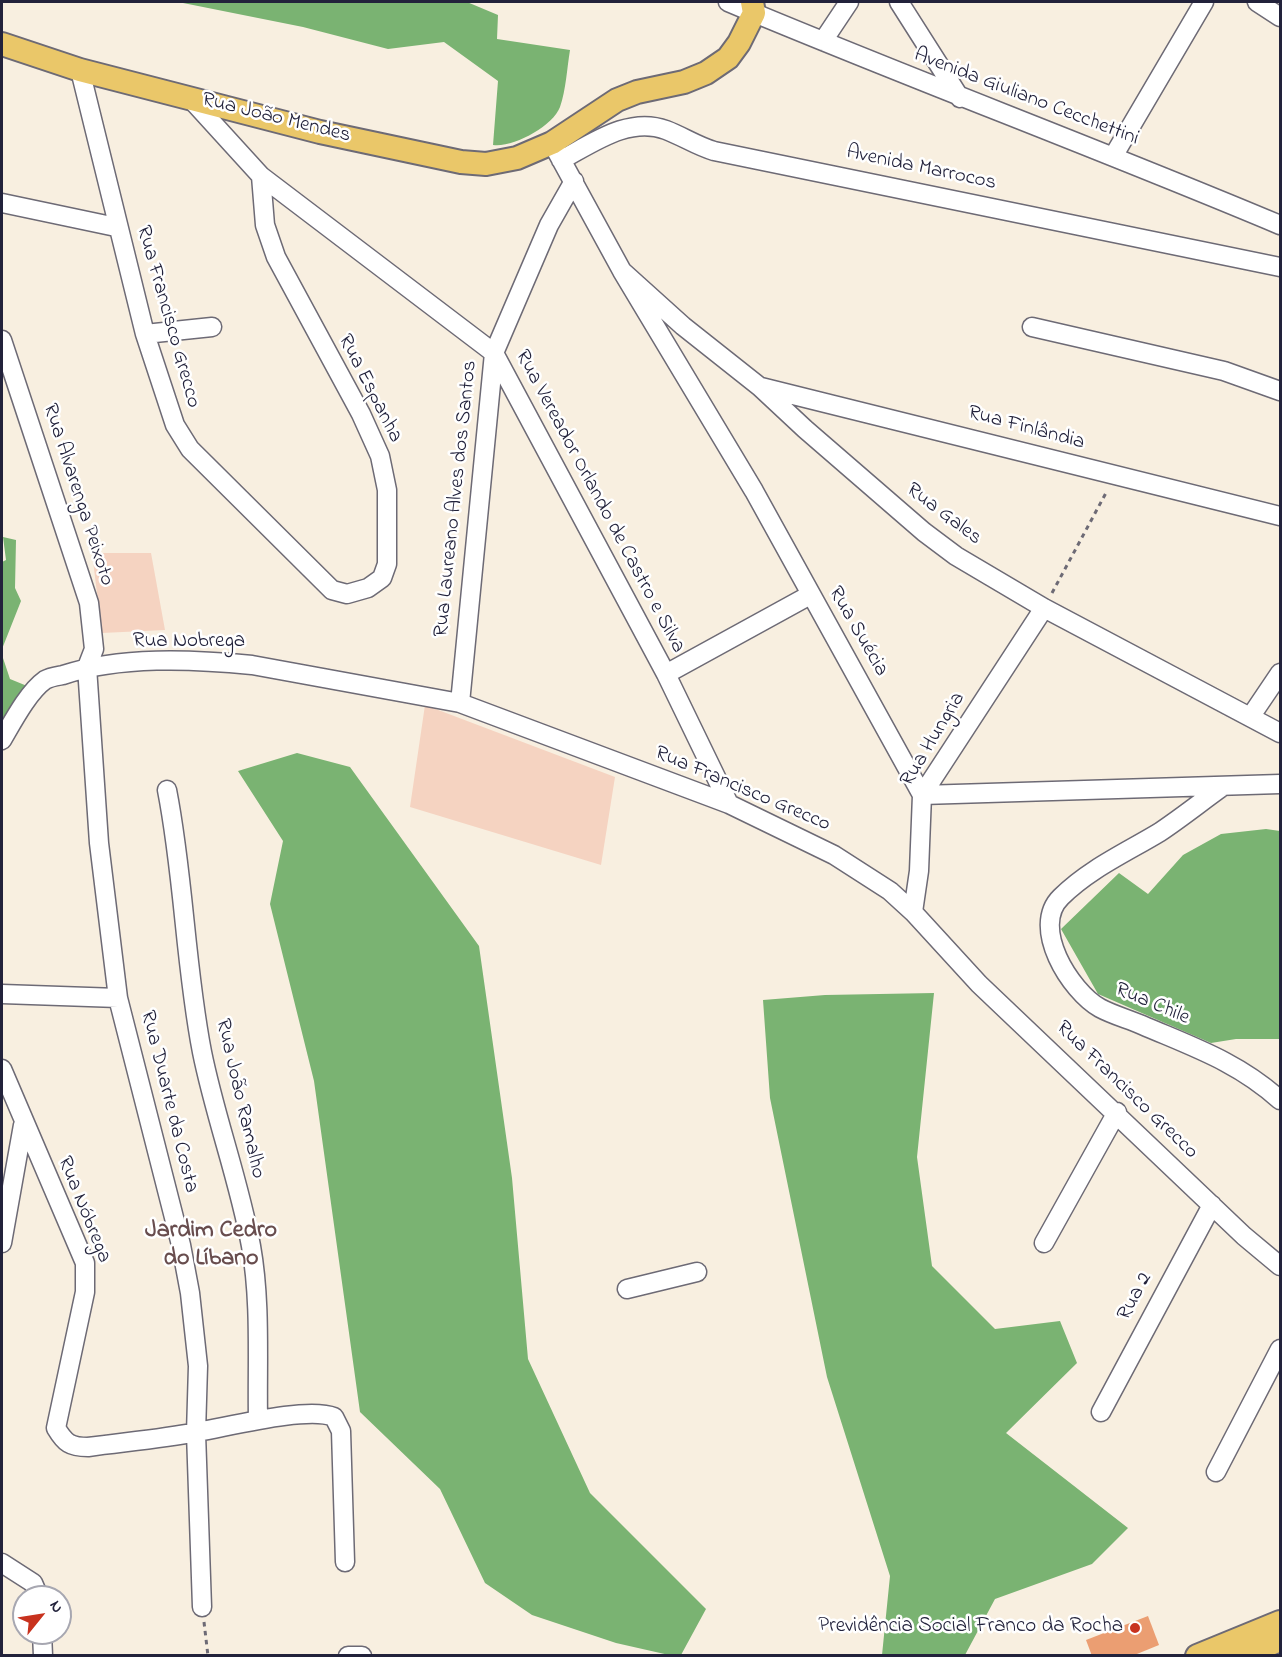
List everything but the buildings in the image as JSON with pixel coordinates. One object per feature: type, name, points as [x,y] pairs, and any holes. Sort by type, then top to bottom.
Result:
[{"type":"main road","name":"Rua João Mendes","points":[[2,44],[80,70],[320,132],[461,162],[486,164],[557,152],[617,100],[637,92],[684,82],[706,73],[728,58],[753,7]]},
{"type":"main road","points":[[1197,1656],[1281,1622]]},
{"type":"main road","points":[[1242,1656],[1281,1640]]},
{"type":"street","name":"Avenida Giuliano Cecchettini","points":[[728,2],[753,7],[823,41],[960,98],[1114,155],[1281,225]]},
{"type":"street","points":[[823,41],[849,2]]},
{"type":"street","points":[[899,2],[960,98]]},
{"type":"street","points":[[1114,155],[1204,2]]},
{"type":"street","points":[[1257,2],[1281,17]]},
{"type":"street","name":"Rua Francisco Grecco","points":[[80,70],[116,227],[144,334],[175,424],[189,449],[332,590]]},
{"type":"street","name":"Rua Vereador Orlando de Castro e Silva","points":[[189,97],[261,176],[494,353],[666,674],[729,804]]},
{"type":"street","name":"Avenida Marrocos","points":[[557,152],[618,131],[648,126],[665,130],[714,151],[1281,267]]},
{"type":"street","points":[[557,152],[574,182]]},
{"type":"street","name":"Rua Espanha","points":[[261,176],[265,225],[276,256],[380,456],[387,490],[387,564],[382,578],[368,588],[347,594],[332,590]]},
{"type":"street","name":"Rua Suécia","points":[[574,182],[622,271],[754,491],[810,595],[895,742],[922,795]]},
{"type":"street","name":"Rua Laureano Alves dos Santos","points":[[460,703],[494,353],[549,225],[574,182]]},
{"type":"street","points":[[2,203],[116,227]]},
{"type":"street","name":"Rua Gales","points":[[622,271],[683,326],[760,387],[924,532],[956,556],[1044,608],[1281,733]]},
{"type":"street","points":[[144,334],[212,327]]},
{"type":"street","points":[[1032,327],[1224,371],[1281,391]]},
{"type":"street","name":"Rua Alvarenga Peixoto","points":[[2,340],[89,603],[94,649],[87,667]]},
{"type":"street","name":"Rua Finlândia","points":[[760,387],[1281,516]]},
{"type":"street","points":[[666,674],[810,595]]},
{"type":"street","name":"Rua Hungria","points":[[913,912],[919,871],[922,795],[1044,608]]},
{"type":"street","name":"Rua Nobrega","points":[[87,667],[165,660],[210,662],[290,672]]},
{"type":"street","points":[[2,740],[22,707],[45,680],[87,667]]},
{"type":"street","name":"Rua Duarte da Costa","points":[[87,667],[99,843],[118,998],[181,1245],[190,1293],[198,1366],[196,1433],[202,1608]]},
{"type":"street","name":"Rua Francisco Grecco","points":[[290,672],[460,703],[729,804],[834,855],[890,891],[913,912],[972,976],[1212,1205],[1281,1266]]},
{"type":"street","points":[[1251,716],[1281,673]]},
{"type":"street","points":[[922,795],[1281,784]]},
{"type":"street","name":"Rua Chile","points":[[1222,787],[1161,831],[1084,878],[1059,899],[1049,935],[1054,953],[1075,982],[1099,1007],[1223,1059],[1256,1077],[1281,1100]]},
{"type":"street","name":"Rua João Ramalho","points":[[167,790],[177,838],[190,972],[202,1053],[251,1246],[256,1291],[258,1419]]},
{"type":"street","points":[[2,993],[118,998]]},
{"type":"street","name":"Rua Nóbrega","points":[[2,1069],[23,1125],[84,1263],[87,1278],[56,1428],[64,1441],[74,1447],[196,1433]]},
{"type":"street","points":[[1044,1243],[1116,1112]]},
{"type":"street","points":[[2,1243],[23,1125]]},
{"type":"street","name":"Rua 2","points":[[1101,1412],[1212,1205]]},
{"type":"street","points":[[627,1289],[697,1272]]},
{"type":"street","points":[[1216,1472],[1281,1349]]},
{"type":"street","points":[[196,1433],[258,1419],[327,1414],[339,1423],[345,1562]]},
{"type":"street","points":[[2,1563],[33,1582],[34,1585]]},
{"type":"street","points":[[349,1655],[362,1656]]},
{"type":"path","points":[[1044,608],[1115,476]]},
{"type":"path","points":[[202,1608],[208,1656]]},
{"type":"shaded area","points":[[92,553],[151,553],[165,630],[102,633]]},
{"type":"shaded area","points":[[425,705],[615,777],[601,865],[410,807]]},
{"type":"green space","points":[[178,2],[467,2],[498,15],[497,39],[570,50],[562,100],[556,114],[541,128],[511,143],[493,145],[498,81],[444,42],[388,49],[303,27]]},
{"type":"green space","points":[[3,537],[16,540],[15,588],[21,601],[2,649],[2,562],[6,560]]},
{"type":"green space","points":[[2,655],[10,679],[32,688],[2,722]]},
{"type":"green space","points":[[297,753],[350,767],[479,946],[512,1178],[528,1359],[590,1493],[706,1609],[681,1655],[669,1655],[616,1643],[532,1615],[485,1583],[440,1489],[360,1412],[314,1081],[270,904],[283,841],[238,771]]},
{"type":"green space","points":[[1266,829],[1280,831],[1280,1039],[1236,1039],[1211,1043],[1098,994],[1061,929],[1119,873],[1148,894],[1183,855],[1221,834]]},
{"type":"green space","points":[[934,993],[917,1157],[932,1266],[995,1329],[1060,1321],[1077,1363],[1006,1433],[1128,1528],[1092,1564],[995,1599],[965,1655],[882,1655],[890,1576],[827,1377],[770,1098],[763,1000],[825,995]]},
{"type":"place","name":"Previdência Social Franco da Rocha","points":[[1135,1628]]},
{"type":"district","name":"Jardim Cedro do Líbano","points":[[211,1246]]}]
